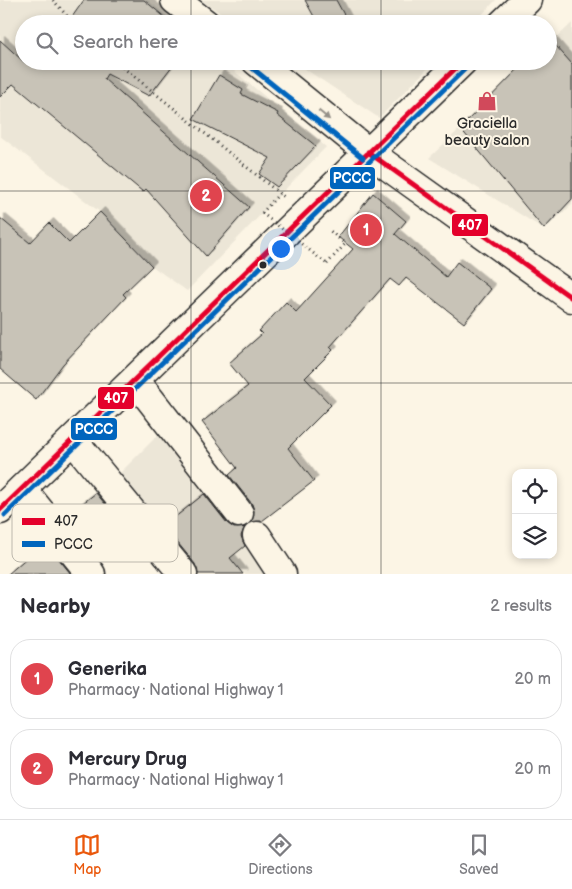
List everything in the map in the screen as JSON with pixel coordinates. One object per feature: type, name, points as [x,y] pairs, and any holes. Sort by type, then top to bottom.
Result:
[{"type":"main road","points":[[175,0],[194,15]]},
{"type":"main road","points":[[511,15],[527,0]]},
{"type":"main road","points":[[267,70],[368,152],[572,298]]},
{"type":"main road","points":[[0,510],[308,214],[368,152],[454,70]]},
{"type":"main road","points":[[135,380],[239,513]]},
{"type":"main road","points":[[73,440],[125,504]]},
{"type":"main road","points":[[22,488],[35,504]]},
{"type":"main road","points":[[258,536],[282,574]]},
{"type":"main road","points":[[81,562],[91,574]]},
{"type":"main road","points":[[172,562],[182,574]]},
{"type":"path","points":[[53,0],[66,15]]},
{"type":"path","points":[[125,70],[279,194],[308,214],[345,244],[327,264],[262,213],[279,194]]},
{"type":"shaded area","points":[[0,0],[148,0],[166,15],[15,15],[15,70],[233,70],[326,147],[187,291],[152,266],[100,212],[0,136]]},
{"type":"shaded area","points":[[201,0],[496,0],[482,15],[224,15]]},
{"type":"shaded area","points":[[572,23],[572,205],[544,229],[429,158],[522,70],[557,70],[557,37]]},
{"type":"shaded area","points":[[307,70],[426,70],[379,118]]},
{"type":"shaded area","points":[[175,418],[243,510],[296,574],[190,574],[178,559],[178,504],[133,504],[113,480]]},
{"type":"building","points":[[84,0],[144,0],[162,15],[73,15]]},
{"type":"building","points":[[305,0],[336,0],[344,15],[313,15]]},
{"type":"building","points":[[0,40],[15,54],[15,70],[169,70],[149,96],[107,74],[104,79],[249,207],[206,256],[146,189],[143,192],[13,84],[0,97]]},
{"type":"building","points":[[557,47],[572,64],[572,199],[544,229],[460,128],[517,70],[557,70]]},
{"type":"building","points":[[219,75],[243,90],[241,94],[278,113],[277,115],[316,146],[277,187],[259,174],[270,158],[193,119]]},
{"type":"building","points":[[373,193],[406,221],[395,234],[446,277],[457,262],[491,289],[464,323],[406,278],[399,286],[390,279],[330,347],[333,350],[305,378],[331,405],[288,448],[314,481],[262,521],[251,522],[254,511],[252,504],[229,475],[237,468],[202,422],[248,386],[229,363],[262,334],[259,331],[286,302],[296,312],[353,249],[338,237]]},
{"type":"building","points":[[100,212],[152,266],[123,294],[126,297],[63,364],[36,400],[0,369],[0,218],[30,243],[49,223],[69,243]]},
{"type":"building","points":[[96,493],[105,504],[82,504]]},
{"type":"building","points":[[204,494],[227,523],[234,528],[245,527],[241,536],[245,546],[230,558],[243,574],[198,574],[195,564],[178,543],[178,515]]},
{"type":"building","points":[[22,562],[61,562],[71,574],[8,574]]},
{"type":"transit line","name":"PCCC","points":[[255,70],[363,158]]},
{"type":"transit line","name":"407","points":[[0,510],[454,70]]},
{"type":"transit line","name":"PCCC","points":[[16,504],[464,70]]},
{"type":"transit line","name":"407","points":[[368,152],[572,298]]},
{"type":"transit line","name":"PCCC","points":[[5,515],[12,508]]},
{"type":"place","name":"Graciella beauty salon","points":[[487,101]]},
{"type":"place","name":"Mercury Drug","points":[[206,196]]},
{"type":"place","name":"Generika","points":[[366,230]]}]
